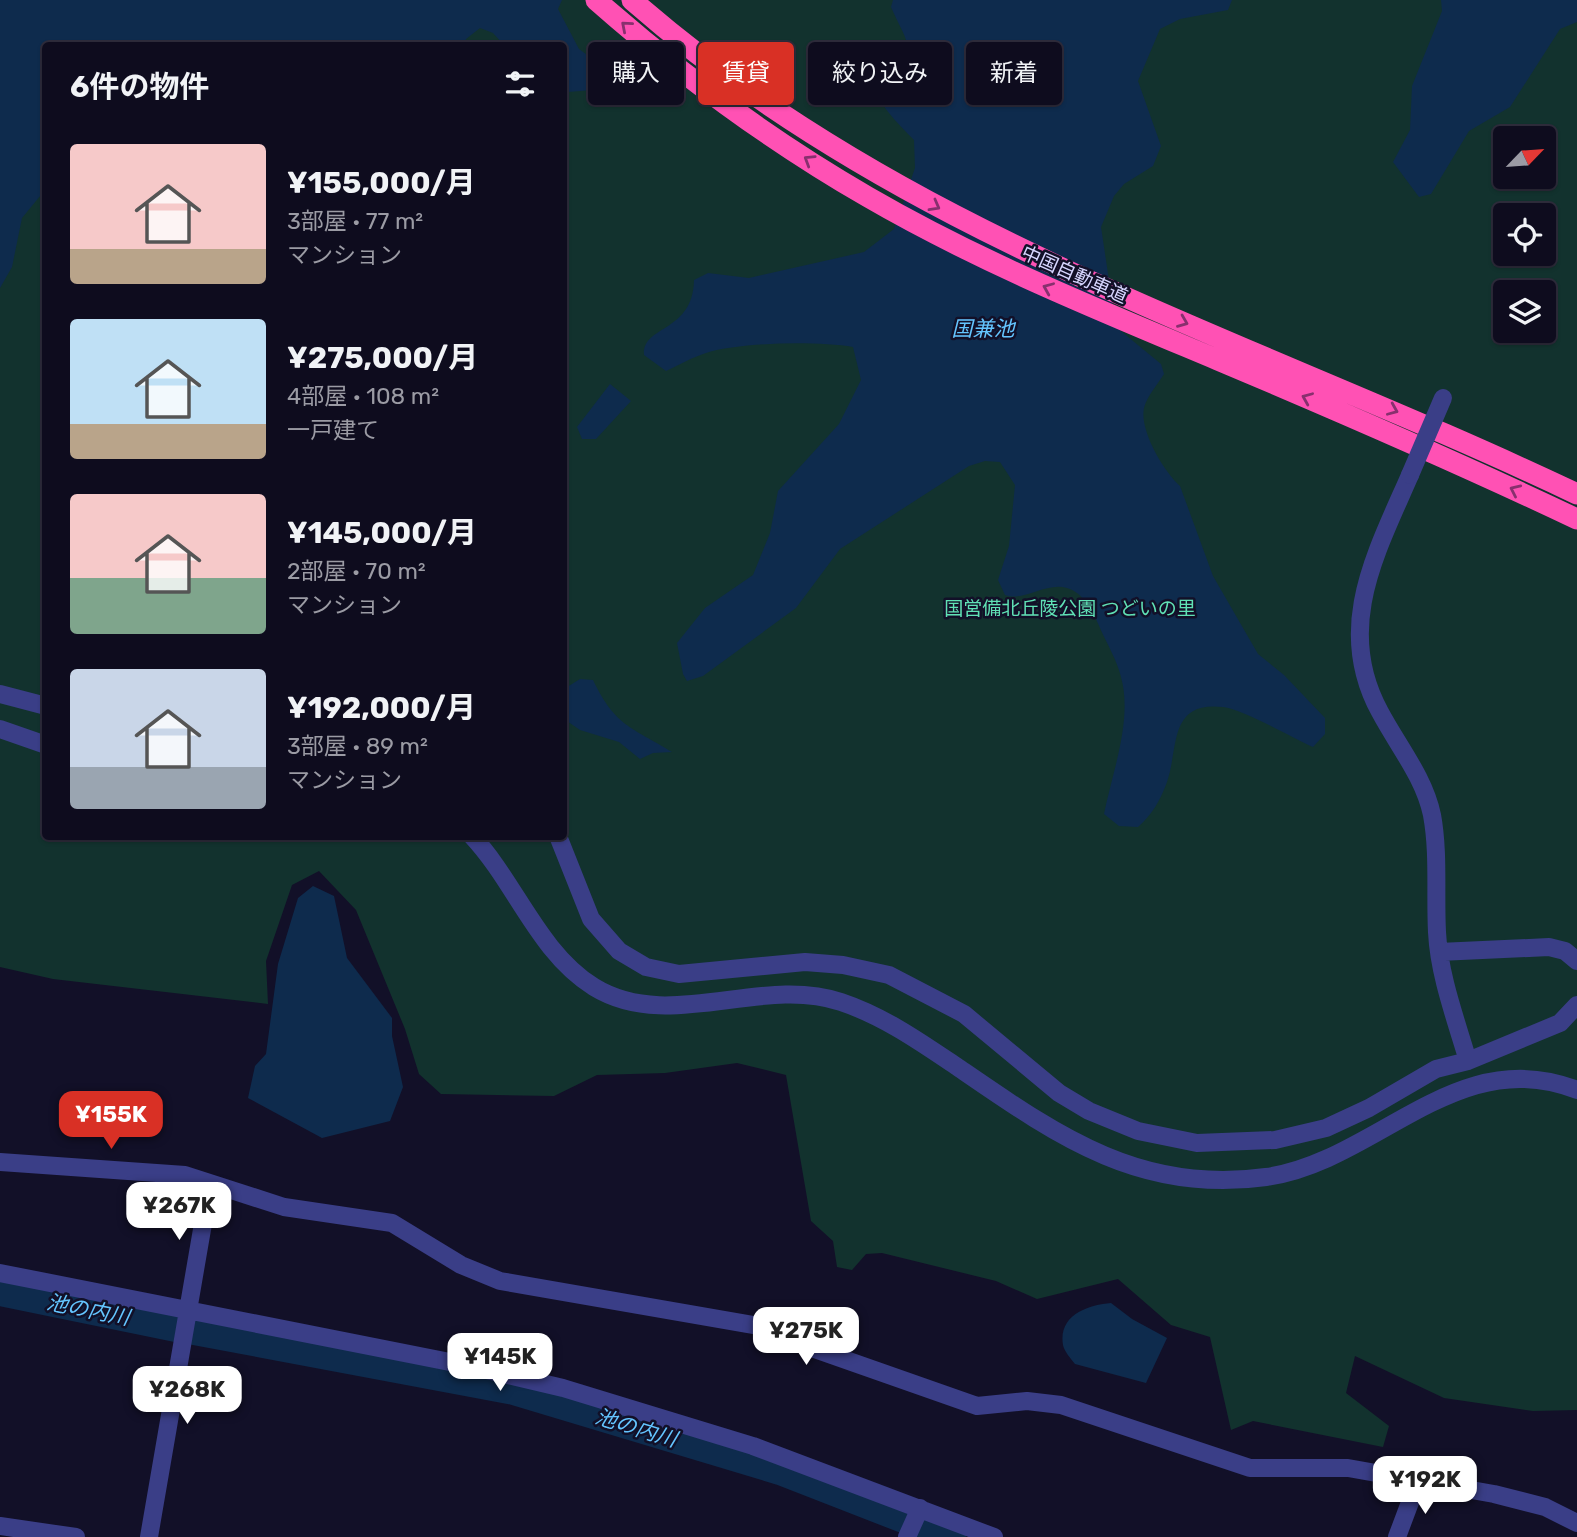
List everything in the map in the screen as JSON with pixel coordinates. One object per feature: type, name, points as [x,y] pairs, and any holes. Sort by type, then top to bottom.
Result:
[{"type":"highway","name":"中国自動車道","points":[[596,0],[713,96],[867,197],[979,256],[1419,421],[1577,494]]},
{"type":"highway","name":"中国自動車道","points":[[632,0],[729,77],[799,126],[876,172],[1041,261],[1115,306],[1577,519]]},
{"type":"street","points":[[1443,398],[1371,565],[1363,592],[1359,624],[1367,683],[1377,708],[1419,778],[1432,815],[1439,952],[1468,1061]]},
{"type":"street","points":[[0,694],[42,705]]},
{"type":"street","points":[[0,729],[42,744]]},
{"type":"street","points":[[475,840],[550,945],[569,967],[595,988],[631,1003],[663,1006],[771,994],[808,995],[839,1001],[883,1019],[1035,1120],[1124,1166],[1174,1176],[1207,1179],[1268,1177],[1308,1166],[1448,1094],[1482,1083],[1516,1078],[1545,1080],[1577,1090]]},
{"type":"street","points":[[560,840],[591,919],[619,951],[646,967],[679,974],[715,973],[778,963],[816,962],[888,975],[964,1014],[1059,1093],[1089,1111],[1138,1130],[1197,1143],[1249,1143],[1301,1136],[1347,1119],[1436,1069],[1468,1061],[1560,1023],[1577,1005]]},
{"type":"street","points":[[1439,952],[1549,947],[1565,951],[1577,961]]},
{"type":"street","points":[[0,1162],[185,1175],[284,1207],[392,1223],[461,1265],[500,1281],[771,1328],[789,1340],[976,1406],[1027,1401],[1061,1405],[1250,1468],[1348,1468],[1545,1507],[1577,1524]]},
{"type":"street","points":[[149,1537],[186,1308],[210,1183]]},
{"type":"street","points":[[0,1273],[186,1308],[562,1388],[753,1446],[995,1537]]},
{"type":"street","points":[[1397,1537],[1418,1481]]},
{"type":"street","points":[[907,1537],[919,1508]]},
{"type":"street","points":[[0,1526],[76,1537]]},
{"type":"green space","name":"国営備北丘陵公園 つどいの里","points":[[0,0],[1577,0],[1577,1410],[1533,1411],[1444,1398],[1355,1356],[1346,1393],[1389,1426],[1383,1447],[1253,1421],[1231,1430],[1210,1337],[1171,1325],[1118,1279],[1037,1299],[996,1281],[882,1253],[866,1254],[852,1270],[837,1267],[833,1241],[811,1221],[786,1075],[737,1063],[665,1073],[597,1075],[554,1096],[441,1094],[419,1074],[405,1029],[356,910],[319,871],[292,885],[266,961],[268,1004],[53,979],[0,967]]},
{"type":"water","points":[[0,0],[562,0],[558,9],[579,49],[588,56],[588,90],[568,92],[567,42],[501,42],[493,33],[480,28],[465,42],[42,42],[42,194],[22,218],[12,267],[0,288]]},
{"type":"water","name":"国兼池","points":[[893,0],[1232,0],[1228,10],[1180,19],[1160,29],[1138,81],[1161,146],[1153,166],[1124,184],[1114,196],[1101,227],[1116,327],[1161,364],[1164,374],[1144,408],[1143,417],[1149,439],[1160,461],[1180,486],[1213,576],[1258,654],[1284,675],[1325,718],[1325,734],[1313,747],[1232,709],[1205,707],[1193,711],[1184,719],[1179,729],[1162,795],[1152,812],[1138,827],[1119,826],[1104,814],[1123,728],[1124,694],[1117,664],[1091,610],[1083,598],[1067,588],[1051,588],[1013,596],[1005,595],[998,580],[1009,546],[1015,485],[1000,462],[985,461],[969,466],[840,549],[796,608],[703,676],[687,681],[683,674],[677,643],[705,608],[753,575],[770,533],[778,491],[839,424],[861,380],[853,347],[800,343],[721,349],[666,371],[644,355],[646,345],[685,310],[694,280],[708,273],[749,278],[864,252],[894,229],[915,168],[914,140],[883,105],[952,105],[952,42],[906,42],[891,7]]},
{"type":"water","points":[[1441,0],[1577,0],[1577,22],[1560,29],[1510,107],[1469,131],[1431,194],[1419,197],[1393,162],[1410,130],[1412,86],[1442,11]]},
{"type":"water","points":[[610,384],[631,401],[596,439],[582,439],[577,427]]},
{"type":"water","points":[[580,679],[593,680],[609,707],[625,724],[672,752],[653,753],[640,759],[619,742],[580,730],[567,721],[567,687]]},
{"type":"water","points":[[313,886],[334,896],[347,958],[392,1018],[392,1036],[403,1087],[390,1121],[322,1138],[248,1098],[255,1066],[266,1054],[278,964],[298,898]]},
{"type":"water","points":[[1111,1303],[1132,1319],[1167,1338],[1146,1383],[1075,1364],[1064,1347],[1063,1335],[1070,1319],[1084,1309]]},
{"type":"waterway","name":"池の内川","points":[[0,1292],[176,1328]]},
{"type":"waterway","name":"池の内川","points":[[194,1331],[514,1391],[780,1471],[906,1520]]},
{"type":"waterway","name":"池の内川","points":[[920,1525],[952,1537]]}]
